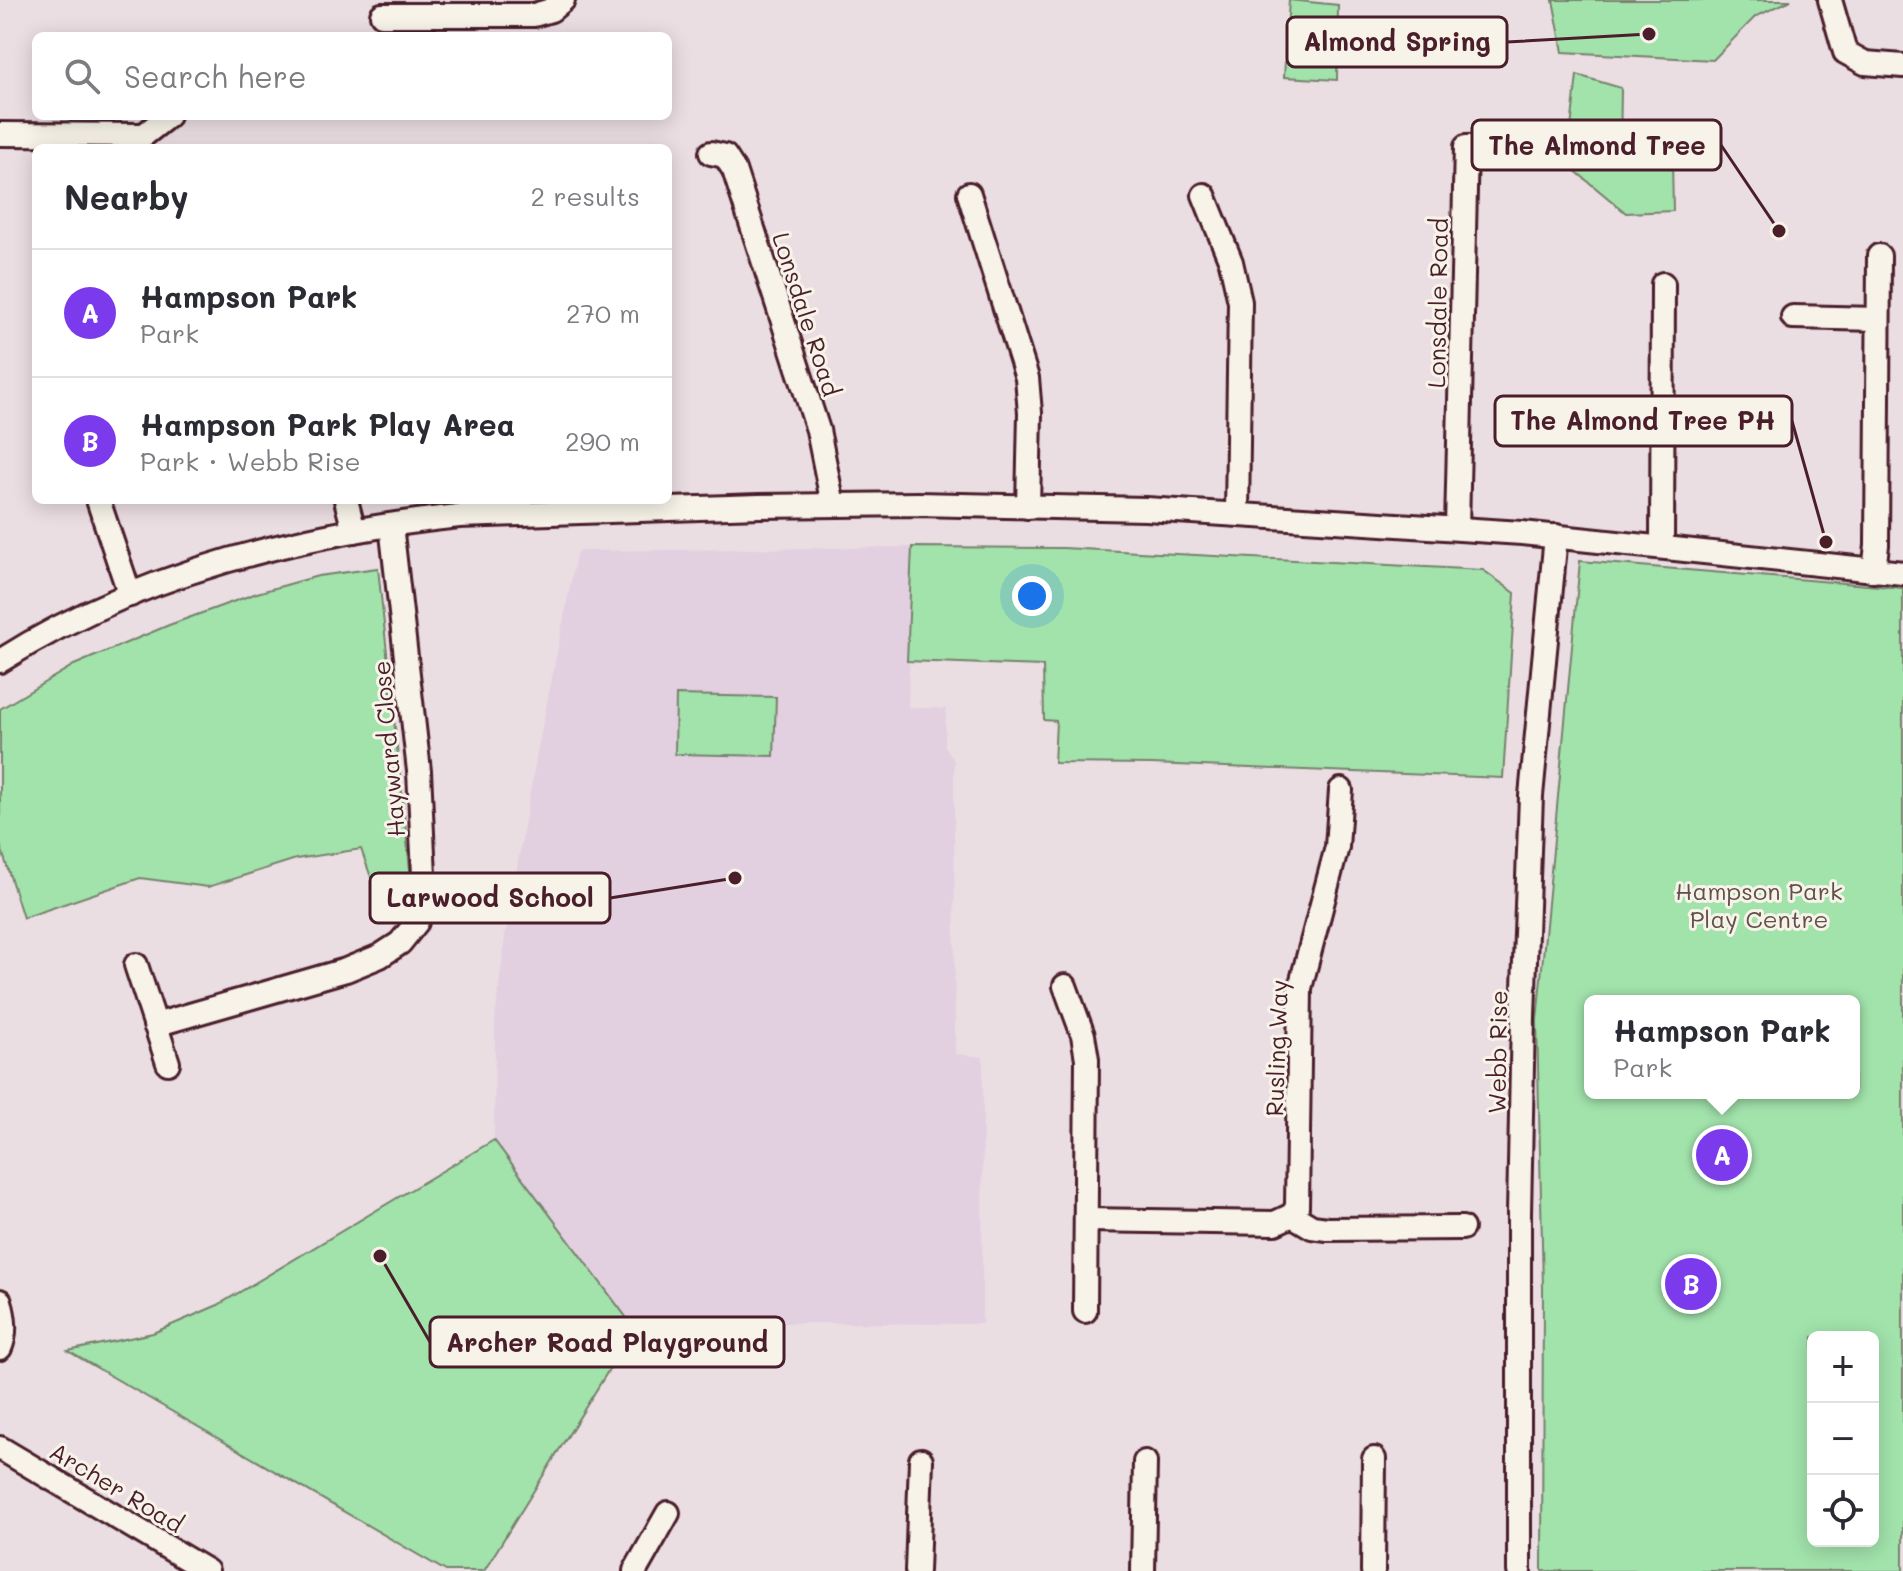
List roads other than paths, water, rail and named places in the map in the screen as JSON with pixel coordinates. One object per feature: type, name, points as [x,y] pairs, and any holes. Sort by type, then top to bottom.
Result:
[{"type":"street","points":[[382,15],[534,15],[551,10],[563,0]]},
{"type":"street","points":[[1830,0],[1845,52],[1865,63],[1903,66]]},
{"type":"street","points":[[0,134],[144,135],[163,120]]},
{"type":"street","name":"Lonsdale Road","points":[[1457,528],[1466,147],[1535,145]]},
{"type":"street","name":"Lonsdale Road","points":[[711,153],[725,156],[734,170],[818,430],[833,505]]},
{"type":"street","points":[[969,194],[1027,378],[1030,403],[1028,507]]},
{"type":"street","points":[[1204,195],[1231,262],[1240,302],[1237,513]]},
{"type":"street","points":[[1874,571],[1877,545],[1879,256]]},
{"type":"street","points":[[1662,547],[1663,284]]},
{"type":"street","points":[[1793,317],[1878,319]]},
{"type":"street","points":[[99,504],[130,595]]},
{"type":"street","points":[[347,504],[354,531]]},
{"type":"street","points":[[0,661],[75,619],[130,595],[240,556],[281,545],[459,516],[602,505],[1028,507],[1237,513],[1556,536],[1903,573]]},
{"type":"street","name":"Hayward Close","points":[[155,1025],[346,970],[380,956],[400,943],[417,922],[424,875],[419,771],[391,525]]},
{"type":"street","name":"Webb Rise","points":[[1519,1571],[1519,1213],[1523,1016],[1531,796],[1556,536]]},
{"type":"street","name":"Rusling Way","points":[[1292,1215],[1299,1198],[1300,988],[1337,847],[1341,790]]},
{"type":"street","points":[[136,965],[168,1063]]},
{"type":"street","points":[[1065,986],[1086,1047],[1085,1311]]},
{"type":"street","points":[[1086,1220],[1275,1223],[1292,1215],[1312,1227],[1327,1229],[1462,1228]]},
{"type":"street","points":[[0,1301],[4,1315],[4,1340],[0,1348]]},
{"type":"street","name":"Archer Road","points":[[0,1448],[207,1571]]},
{"type":"street","points":[[1373,1571],[1374,1459]]},
{"type":"street","points":[[917,1571],[921,1460]]},
{"type":"street","points":[[1143,1571],[1145,1462]]},
{"type":"street","points":[[635,1571],[668,1513]]},
{"type":"place","name":"Almond Spring","points":[[1649,34]]},
{"type":"place","name":"The Almond Tree","points":[[1779,231]]},
{"type":"place","name":"The Almond Tree PH","points":[[1826,542]]},
{"type":"place","name":"Larwood School","points":[[735,878]]},
{"type":"place","name":"Hampson Park","points":[[1722,1155]]},
{"type":"place","name":"Archer Road Playground","points":[[380,1256]]},
{"type":"place","name":"Hampson Park Play Area","points":[[1691,1284]]},
{"type":"park label","name":"Hampson Park Play Centre","points":[[1759,904]]}]
